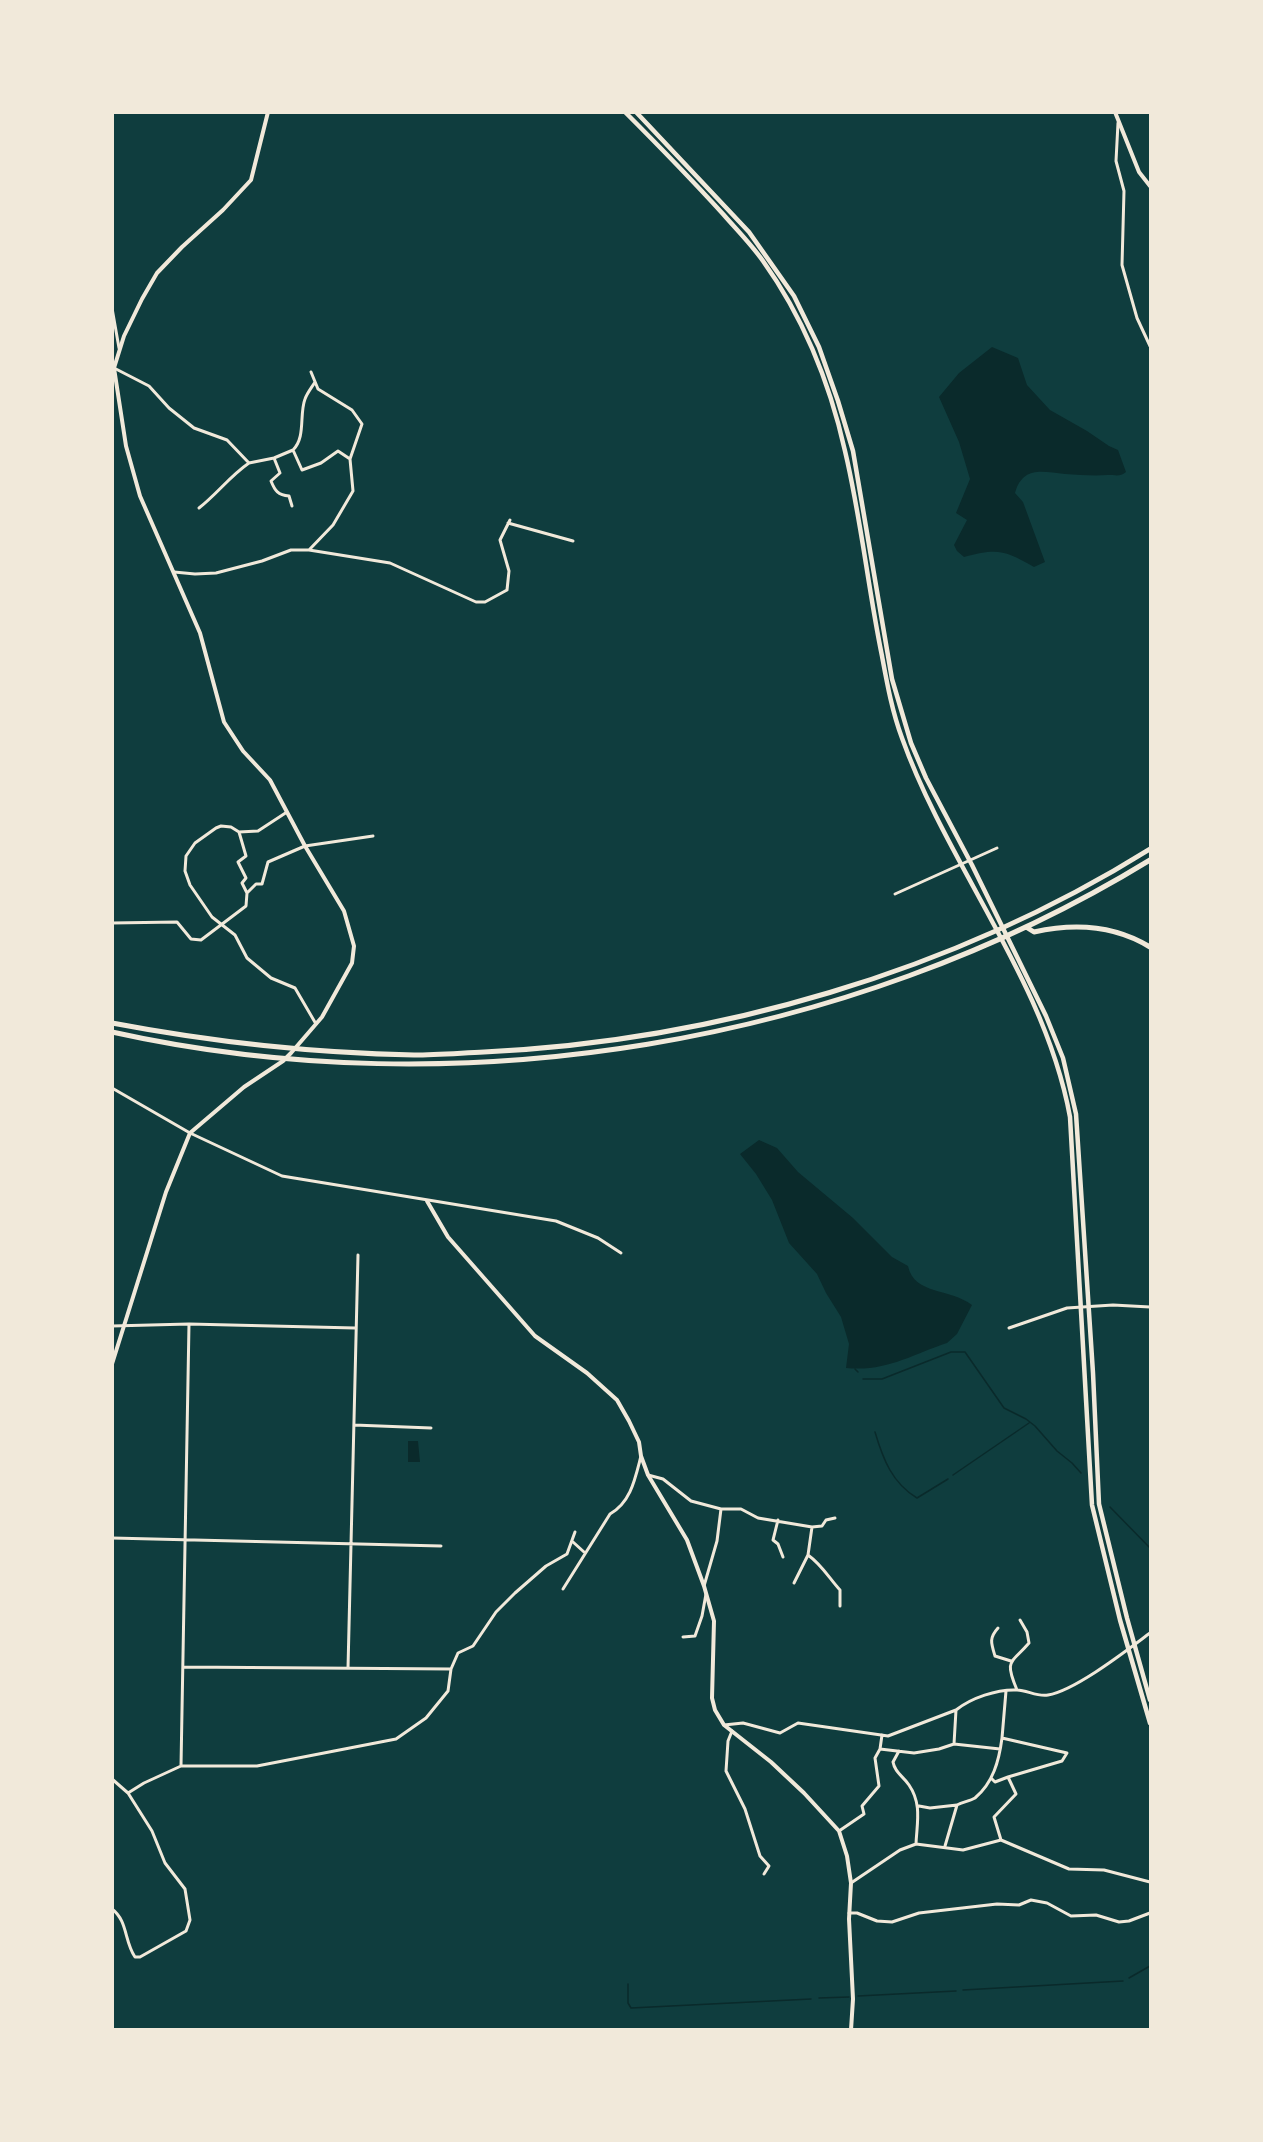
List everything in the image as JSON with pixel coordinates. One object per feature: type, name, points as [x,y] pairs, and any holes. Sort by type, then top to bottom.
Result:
[{"type":"highway","points":[[625,112],[689,176],[762,260],[782,290],[812,349],[832,402],[846,452],[879,642],[901,736],[919,780],[1039,1018],[1059,1071],[1070,1117],[1092,1504],[1132,1664],[1150,1723]]},
{"type":"highway","points":[[636,112],[749,232],[794,296],[819,347],[853,451],[892,679],[911,742],[926,778],[972,865],[1046,1016],[1063,1058],[1076,1114],[1099,1504],[1150,1700]]},
{"type":"highway","points":[[112,1023],[233,1043],[335,1052],[416,1055],[549,1048],[634,1038],[730,1019],[801,1001],[898,969],[979,938],[1017,920],[1082,889],[1150,849]]},
{"type":"highway","points":[[112,1032],[231,1052],[334,1061],[422,1064],[534,1059],[638,1046],[732,1028],[814,1007],[908,976],[1024,927],[1150,860]]},
{"type":"highway","points":[[1024,927],[1034,932],[1063,926],[1097,927],[1117,931],[1150,946]]},
{"type":"street","points":[[112,1364],[166,1192],[190,1132],[244,1087],[283,1061],[316,1025],[343,983],[352,963],[354,946],[344,910],[304,846],[270,780],[243,751],[224,722],[200,633],[140,496],[126,446],[113,368],[118,348],[157,273],[223,210],[250,180],[268,112]]},
{"type":"street","points":[[1115,112],[1139,172],[1150,186]]},
{"type":"street","points":[[1118,123],[1116,161],[1124,191],[1122,265],[1137,318],[1150,346]]},
{"type":"street","points":[[112,308],[118,348]]},
{"type":"street","points":[[113,368],[149,386],[169,408],[194,428],[227,440],[249,463]]},
{"type":"street","points":[[309,550],[333,525],[353,491],[350,459],[362,424],[352,410],[318,389],[311,372]]},
{"type":"street","points":[[199,508],[217,495],[234,474],[249,463],[274,458],[297,446],[305,399],[315,382]]},
{"type":"street","points":[[293,450],[302,470],[321,463],[338,451],[350,459]]},
{"type":"street","points":[[274,458],[280,473],[271,481],[274,490],[280,495],[289,496],[292,506]]},
{"type":"street","points":[[174,572],[216,573],[262,561],[291,550],[309,550],[390,563],[476,602],[484,602],[507,590],[510,571],[500,540],[509,522],[573,541]]},
{"type":"street","points":[[287,812],[258,831],[239,832],[231,827],[216,828],[195,843],[186,856],[184,871],[201,903],[212,917],[235,935],[247,958],[271,978],[295,988],[316,1025]]},
{"type":"street","points":[[112,923],[177,922],[191,939],[201,940],[246,906],[247,894],[242,883],[246,878],[238,862],[246,856],[239,832]]},
{"type":"street","points":[[247,894],[256,884],[262,884],[268,862],[304,846],[373,836]]},
{"type":"street","points":[[895,894],[997,848]]},
{"type":"street","points":[[112,1088],[190,1132],[282,1176],[556,1221],[598,1238],[621,1253]]},
{"type":"street","points":[[427,1201],[448,1237],[535,1336],[587,1372],[616,1400],[639,1442],[648,1475],[687,1540],[706,1592],[714,1621],[712,1698],[715,1710],[724,1725],[771,1762],[839,1831],[847,1856],[851,1883],[849,1913],[854,1999],[851,2030]]},
{"type":"street","points":[[348,1668],[358,1255]]},
{"type":"street","points":[[1009,1328],[1067,1308],[1150,1307]]},
{"type":"street","points":[[181,1766],[189,1324]]},
{"type":"street","points":[[112,1326],[189,1324],[355,1328]]},
{"type":"street","points":[[354,1425],[431,1428]]},
{"type":"street","points":[[563,1589],[580,1564],[584,1552],[610,1514],[621,1507],[632,1487],[641,1456]]},
{"type":"street","points":[[648,1475],[663,1479],[691,1502],[721,1509],[741,1509],[758,1518],[812,1527],[822,1526],[826,1520],[835,1518]]},
{"type":"street","points":[[704,1586],[717,1541],[721,1509]]},
{"type":"street","points":[[778,1520],[773,1540],[778,1544],[783,1557]]},
{"type":"street","points":[[794,1583],[808,1555],[812,1527]]},
{"type":"street","points":[[128,1793],[181,1766],[257,1766],[396,1739],[426,1718],[448,1691],[451,1669],[458,1653],[473,1646],[496,1612],[546,1566],[567,1554],[573,1542],[574,1532]]},
{"type":"street","points":[[112,1538],[350,1545],[441,1545]]},
{"type":"street","points":[[573,1542],[584,1552]]},
{"type":"street","points":[[808,1555],[823,1566],[832,1582],[840,1590],[840,1606]]},
{"type":"street","points":[[683,1637],[695,1636],[702,1616],[706,1592]]},
{"type":"street","points":[[1017,1690],[1012,1678],[1011,1661],[1029,1643],[1027,1632],[1020,1620]]},
{"type":"street","points":[[998,1628],[991,1637],[995,1656],[1011,1661]]},
{"type":"street","points":[[724,1725],[743,1723],[780,1733],[798,1724],[888,1736],[993,1693],[1017,1690],[1048,1695],[1094,1672],[1150,1633]]},
{"type":"street","points":[[183,1667],[451,1669]]},
{"type":"street","points":[[919,1806],[930,1808],[957,1805],[965,1800],[973,1800],[990,1778],[997,1764],[1000,1749],[1006,1691]]},
{"type":"street","points":[[954,1744],[956,1710]]},
{"type":"street","points":[[732,1731],[728,1741],[726,1771],[745,1809],[760,1856],[769,1866],[764,1874]]},
{"type":"street","points":[[839,1831],[864,1814],[862,1806],[879,1786],[875,1758],[880,1749],[882,1735]]},
{"type":"street","points":[[990,1778],[995,1782],[1062,1761],[1067,1753],[1002,1738]]},
{"type":"street","points":[[880,1749],[914,1752],[939,1749],[954,1744],[1000,1749]]},
{"type":"street","points":[[899,1751],[892,1762],[894,1770],[909,1784],[919,1806],[916,1844]]},
{"type":"street","points":[[1001,1840],[994,1817],[1016,1794],[1008,1777]]},
{"type":"street","points":[[112,1779],[128,1793],[152,1831],[165,1863],[185,1889],[190,1920],[186,1931],[140,1957],[135,1957],[129,1948],[120,1915],[112,1909]]},
{"type":"street","points":[[945,1846],[957,1805]]},
{"type":"street","points":[[851,1883],[900,1850],[916,1844],[963,1850],[1001,1840],[1069,1869],[1104,1870],[1150,1882]]},
{"type":"street","points":[[849,1913],[857,1913],[877,1921],[892,1922],[919,1913],[997,1904],[1019,1905],[1031,1900],[1047,1903],[1071,1916],[1096,1916],[1119,1922],[1150,1913]]},
{"type":"water","points":[[992,347],[1018,358],[1027,385],[1050,410],[1118,450],[1126,472],[1120,475],[1097,475],[1035,472],[1023,478],[1015,493],[1023,502],[1045,562],[1034,567],[1001,552],[985,552],[964,557],[954,545],[967,520],[956,513],[970,479],[959,442],[939,397],[959,373]]},
{"type":"water","points":[[759,1140],[777,1148],[798,1172],[853,1218],[892,1257],[908,1266],[917,1282],[972,1305],[957,1334],[947,1343],[898,1362],[860,1369],[846,1368],[849,1344],[841,1317],[817,1274],[789,1243],[772,1200],[740,1154]]},
{"type":"water","points":[[408,1441],[418,1441],[420,1462],[408,1462]]},
{"type":"waterway","points":[[863,1379],[882,1379],[951,1352],[965,1352],[1004,1408],[1035,1426],[1081,1473]]},
{"type":"waterway","points":[[855,1369],[858,1372]]},
{"type":"waterway","points":[[953,1475],[1029,1423]]},
{"type":"waterway","points":[[875,1432],[881,1452],[895,1478],[917,1498],[948,1479]]},
{"type":"waterway","points":[[1110,1507],[1150,1548]]},
{"type":"waterway","points":[[1129,1978],[1150,1966]]},
{"type":"waterway","points":[[963,1990],[1123,1981]]},
{"type":"waterway","points":[[628,1984],[628,2003],[631,2008],[811,1999]]},
{"type":"waterway","points":[[858,1996],[956,1991]]},
{"type":"waterway","points":[[819,1998],[849,1997]]}]
